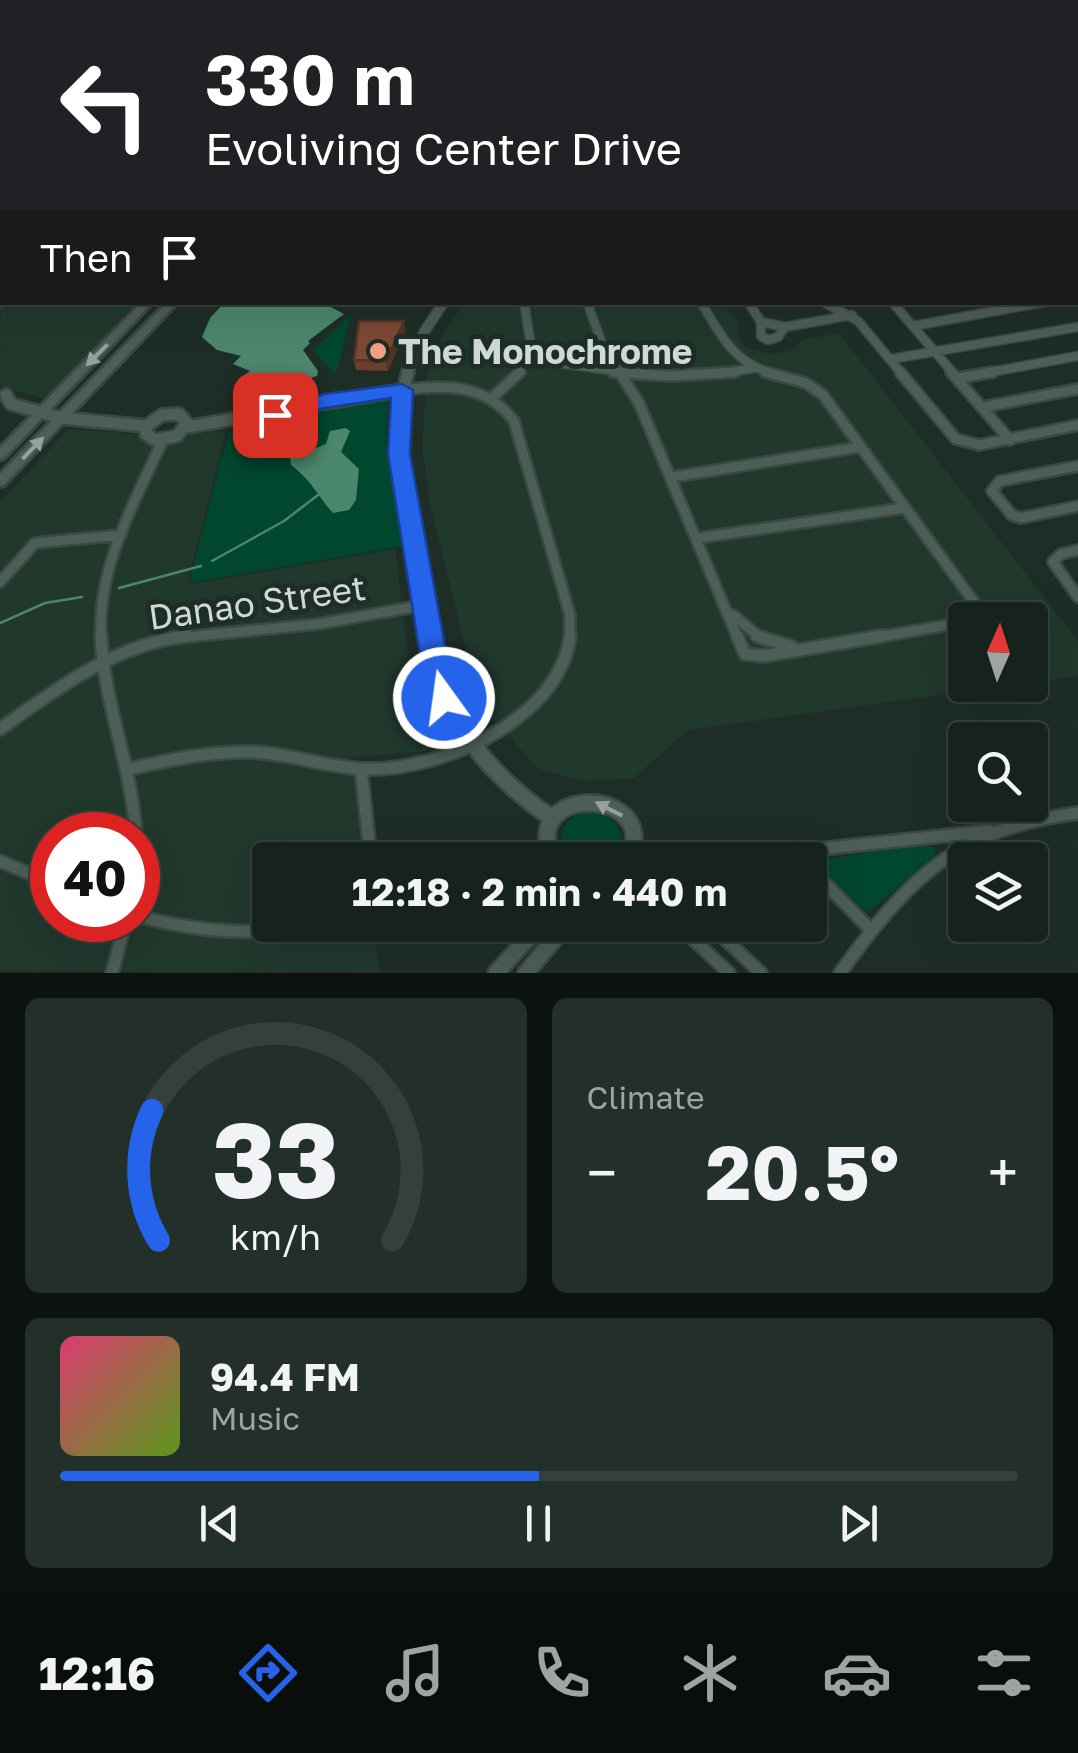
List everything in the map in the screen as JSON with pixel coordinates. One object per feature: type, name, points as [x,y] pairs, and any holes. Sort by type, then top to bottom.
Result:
[{"type":"main road","points":[[0,455],[145,305]]},
{"type":"main road","points":[[144,333],[158,305]]},
{"type":"main road","points":[[0,482],[69,417],[171,305]]},
{"type":"street","points":[[442,305],[418,343],[402,390],[399,454],[444,698],[473,748],[506,786],[553,819]]},
{"type":"street","points":[[492,398],[520,374],[529,359],[534,340],[525,305]]},
{"type":"street","points":[[588,305],[596,332],[617,372],[634,392],[672,476],[745,654],[764,656],[948,625]]},
{"type":"street","points":[[703,305],[737,356],[754,368]]},
{"type":"street","points":[[750,305],[761,322],[761,336],[768,340],[778,337],[786,328]]},
{"type":"street","points":[[829,305],[852,315],[956,439],[979,445],[1078,425]]},
{"type":"street","points":[[895,305],[1010,440]]},
{"type":"street","points":[[913,326],[1029,305]]},
{"type":"street","points":[[761,322],[786,328],[852,315]]},
{"type":"street","points":[[891,360],[1078,327]]},
{"type":"street","points":[[958,378],[1078,356]]},
{"type":"street","points":[[529,359],[617,372],[689,373],[754,368],[786,374],[815,387],[971,602]]},
{"type":"street","points":[[129,769],[200,754],[253,752],[361,769],[410,766],[473,748],[522,713],[552,685],[565,663],[572,636],[570,615],[514,421],[492,398],[454,387],[348,396],[253,420],[187,427],[178,436],[163,440],[150,438],[146,426]]},
{"type":"street","points":[[982,407],[1078,388]]},
{"type":"street","points":[[3,394],[10,404],[69,417],[146,426]]},
{"type":"street","points":[[146,426],[155,417],[170,413],[185,418],[187,427]]},
{"type":"street","points":[[134,812],[129,769],[104,660],[100,619],[121,534],[163,440]]},
{"type":"street","points":[[672,476],[860,447]]},
{"type":"street","points":[[1078,466],[1000,481],[992,491],[1012,515],[1020,518],[1078,506]]},
{"type":"street","points":[[698,538],[904,508]]},
{"type":"street","points":[[0,582],[34,543],[121,534]]},
{"type":"street","points":[[1078,550],[1061,554],[1053,562],[1078,597]]},
{"type":"street","name":"Danao Street","points":[[0,728],[51,689],[104,660],[168,638],[318,624],[424,605]]},
{"type":"street","points":[[728,609],[745,629],[767,643],[810,648]]},
{"type":"street","points":[[361,769],[369,842]]},
{"type":"street","points":[[550,842],[553,819],[578,802],[611,806],[632,829],[632,842]]},
{"type":"street","points":[[827,853],[958,831],[994,831],[1078,813]]},
{"type":"street","points":[[840,973],[870,930],[919,880],[994,831]]},
{"type":"street","points":[[0,861],[30,874]]},
{"type":"street","points":[[827,886],[870,930]]},
{"type":"street","points":[[160,922],[210,934],[252,933]]},
{"type":"street","points":[[112,973],[120,942]]},
{"type":"street","points":[[496,973],[524,942]]},
{"type":"street","points":[[526,973],[552,942]]},
{"type":"street","points":[[698,942],[729,973]]},
{"type":"street","points":[[708,951],[711,942]]},
{"type":"street","points":[[729,942],[761,973]]},
{"type":"shaded area","points":[[1,305],[134,305],[45,399],[0,386]]},
{"type":"shaded area","points":[[222,305],[327,305],[344,314],[308,341],[303,350],[318,371],[317,376],[256,394],[239,379],[250,371],[233,364],[241,356],[217,350],[202,337],[210,318]]},
{"type":"shaded area","points":[[462,305],[725,305],[738,321],[739,339],[744,346],[770,354],[793,350],[802,340],[839,333],[1048,602],[948,602],[948,694],[688,730],[634,778],[582,781],[537,768],[479,702],[431,508],[422,448],[427,372],[443,334]]},
{"type":"shaded area","points":[[352,312],[336,375],[313,351]]},
{"type":"shaded area","points":[[388,398],[386,446],[403,546],[189,583],[228,433]]},
{"type":"shaded area","points":[[69,429],[136,434],[158,446],[178,444],[192,434],[226,431],[187,585],[395,549],[414,703],[443,750],[351,757],[363,842],[252,842],[252,942],[376,942],[380,973],[0,971],[0,502]]},
{"type":"shaded area","points":[[330,431],[350,431],[341,452],[359,469],[356,500],[349,510],[333,513],[291,465],[290,458],[326,444]]},
{"type":"shaded area","points":[[1048,602],[1078,641],[1078,676],[1048,680]]},
{"type":"shaded area","points":[[599,813],[613,821],[622,842],[562,842],[567,823],[580,814]]},
{"type":"shaded area","points":[[922,843],[936,848],[935,856],[867,913],[827,875],[827,859]]},
{"type":"building","name":"The Monochrome","points":[[359,321],[404,321],[386,361],[354,360]]},
{"type":"waterway","points":[[212,561],[284,521],[318,495]]},
{"type":"waterway","points":[[119,588],[201,566]]},
{"type":"waterway","points":[[0,623],[45,603],[82,597]]},
{"type":"place","name":"The Monochrome","points":[[378,351]]},
{"type":"route","points":[[275,415],[324,401],[402,390],[399,454],[444,698]]}]
